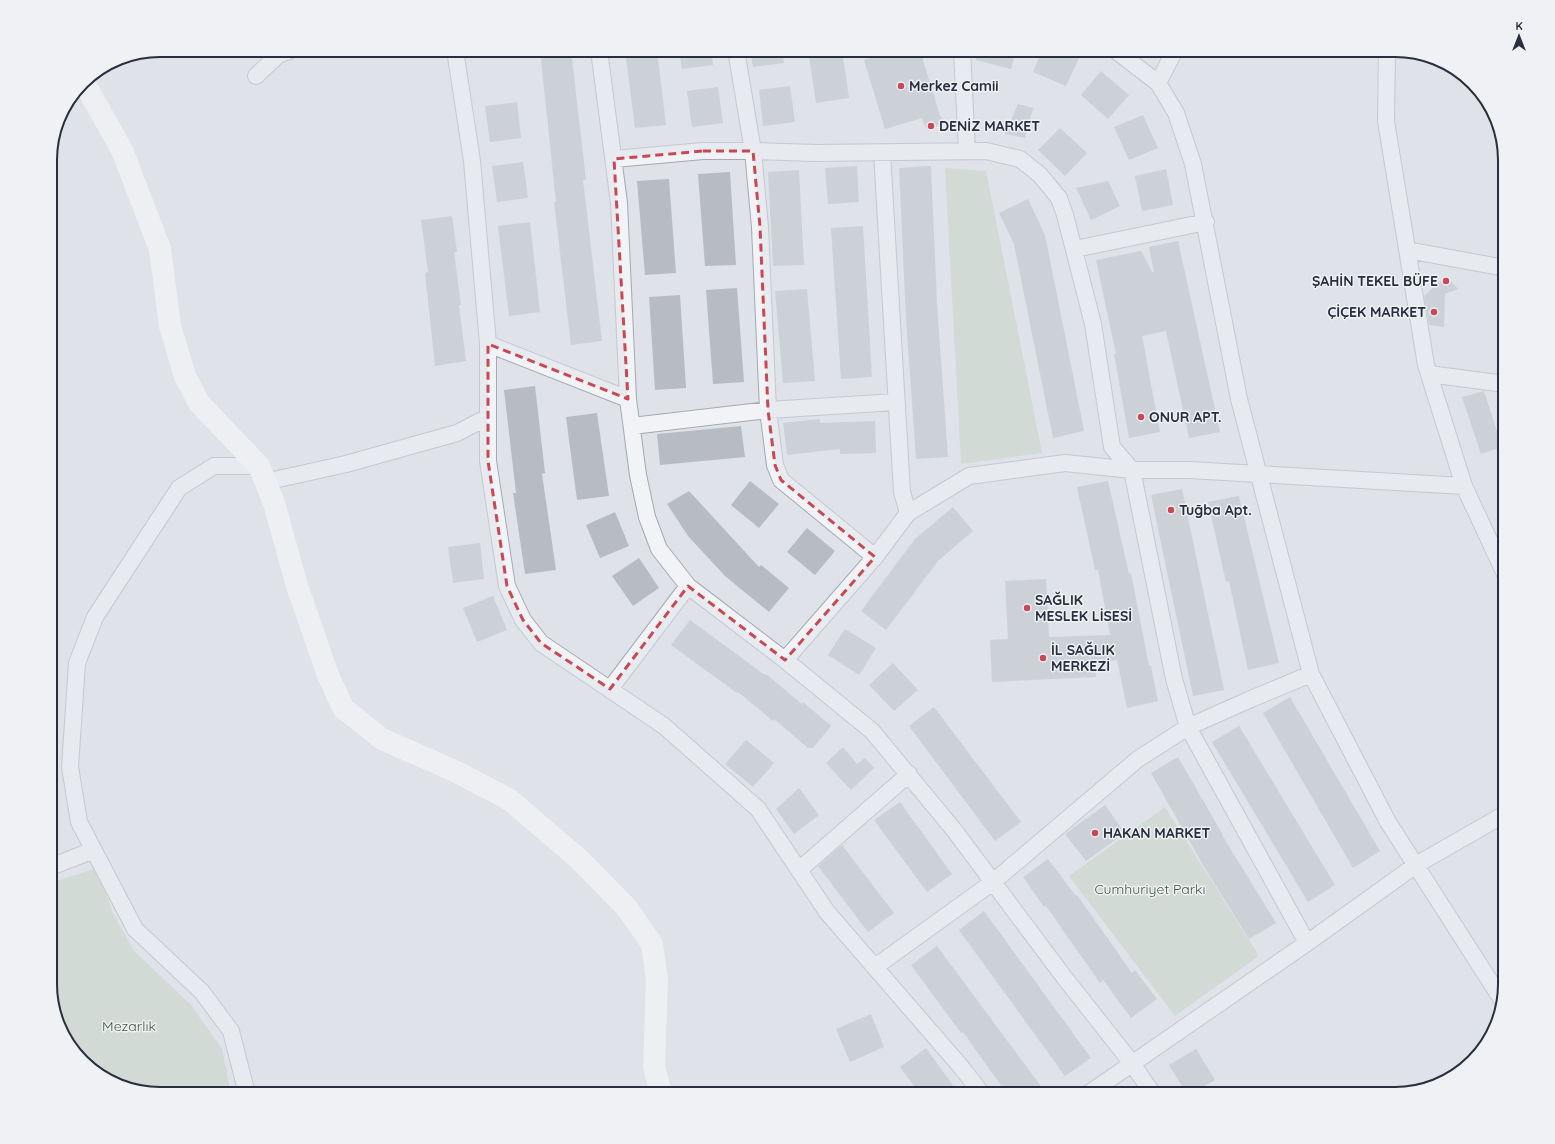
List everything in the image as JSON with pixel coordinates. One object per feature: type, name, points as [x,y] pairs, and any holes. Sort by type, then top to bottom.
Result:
[{"type":"street","points":[[256,76],[276,57]]},
{"type":"street","points":[[456,57],[472,161],[488,344],[488,461],[507,586],[524,620],[541,643],[664,726],[758,809],[827,912],[976,1087]]},
{"type":"street","points":[[600,57],[619,203],[628,399],[638,475],[647,516],[659,549],[688,586],[785,660],[872,731],[910,774],[1064,977],[1131,1062],[1148,1087]]},
{"type":"street","points":[[737,57],[752,151],[760,227],[768,410],[775,465],[781,480],[875,557]]},
{"type":"street","points":[[962,57],[967,151]]},
{"type":"street","points":[[1124,57],[1158,83],[1176,113],[1193,164],[1206,222],[1239,399],[1260,474],[1311,674],[1388,822],[1497,993]]},
{"type":"street","points":[[1158,83],[1171,57]]},
{"type":"street","points":[[1387,57],[1386,121],[1426,365],[1464,486],[1498,559]]},
{"type":"street","points":[[86,88],[122,150],[160,249],[170,326],[185,376],[199,403],[262,474],[274,503],[297,586],[328,675],[343,708],[382,739],[457,772],[510,800],[591,871],[627,908],[652,944],[657,980],[654,1067],[659,1087]]},
{"type":"street","points":[[614,159],[703,151],[882,153],[986,151],[1020,159],[1040,175],[1059,198],[1075,249],[1093,324],[1112,447],[1132,470],[1174,679],[1188,727],[1307,943]]},
{"type":"street","points":[[882,153],[902,492],[908,513]]},
{"type":"street","points":[[1075,249],[1206,222]]},
{"type":"street","points":[[1407,250],[1498,267]]},
{"type":"street","points":[[488,344],[628,399]]},
{"type":"street","points":[[1429,374],[1498,383]]},
{"type":"street","points":[[632,426],[768,410],[896,402]]},
{"type":"street","points":[[245,1087],[231,1030],[202,992],[135,929],[79,822],[70,767],[77,663],[95,617],[179,488],[214,466],[262,474],[346,464],[457,433],[488,417]]},
{"type":"street","points":[[785,660],[875,557],[908,513],[969,476],[1065,463],[1132,470],[1188,470],[1464,486]]},
{"type":"street","points":[[610,689],[688,586]]},
{"type":"street","points":[[875,967],[993,882],[1138,759],[1188,727],[1311,674]]},
{"type":"street","points":[[799,870],[910,774]]},
{"type":"street","points":[[1097,1087],[1131,1062],[1307,943],[1416,865],[1498,818]]},
{"type":"street","points":[[57,864],[94,850]]},
{"type":"highlighted area","points":[[703,151],[753,151],[760,227],[768,410],[775,465],[781,480],[875,557],[785,660],[688,586],[610,689],[541,643],[523,620],[507,586],[488,461],[488,344],[628,399],[614,159]]},
{"type":"green space","points":[[945,168],[986,171],[1042,453],[961,464]]},
{"type":"green space","name":"Cumhuriyet Parkı","points":[[1165,807],[1259,956],[1175,1016],[1069,876]]},
{"type":"green space","name":"Mezarlık","points":[[97,868],[113,913],[134,951],[191,1005],[222,1049],[230,1087],[160,1087],[127,1082],[108,1073],[87,1057],[71,1036],[59,1004],[57,991],[57,881]]},
{"type":"building","points":[[541,57],[572,57],[586,180],[583,180],[602,341],[571,345],[554,202],[556,202]]},
{"type":"building","points":[[626,57],[658,57],[666,125],[635,128]]},
{"type":"building","points":[[680,57],[712,57],[713,65],[682,69]]},
{"type":"building","points":[[751,57],[783,57],[784,63],[753,67]]},
{"type":"building","points":[[809,57],[843,57],[849,98],[816,103]]},
{"type":"building","name":"Merkez Camii","points":[[874,57],[922,57],[940,116],[947,123],[926,129],[922,118],[885,129],[864,60]]},
{"type":"building","points":[[977,57],[1014,57],[1011,69],[976,60]]},
{"type":"building","points":[[1039,57],[1079,58],[1066,86],[1033,72]]},
{"type":"building","points":[[1101,71],[1129,95],[1108,119],[1081,95]]},
{"type":"building","points":[[790,86],[795,122],[763,126],[759,90]]},
{"type":"building","points":[[718,87],[723,123],[692,127],[687,91]]},
{"type":"building","points":[[517,102],[521,138],[490,142],[485,106]]},
{"type":"building","points":[[1018,104],[1033,108],[1025,138],[1005,134]]},
{"type":"building","points":[[1143,115],[1158,148],[1129,160],[1114,127]]},
{"type":"building","points":[[1060,128],[1087,153],[1065,176],[1038,150]]},
{"type":"building","points":[[523,162],[528,198],[497,202],[492,166]]},
{"type":"building","points":[[857,166],[859,202],[828,204],[825,168]]},
{"type":"building","points":[[931,166],[937,304],[948,457],[916,459],[906,319],[899,168]]},
{"type":"building","points":[[1166,169],[1173,205],[1142,211],[1135,176]]},
{"type":"building","points":[[799,170],[804,265],[773,266],[768,172]]},
{"type":"building","points":[[730,172],[736,265],[705,266],[698,174]]},
{"type":"building","points":[[669,179],[676,273],[645,275],[637,181]]},
{"type":"building","points":[[1108,181],[1120,206],[1091,220],[1076,188]]},
{"type":"building","points":[[1028,199],[1045,235],[1084,431],[1053,438],[1014,244],[999,213]]},
{"type":"building","points":[[452,216],[457,252],[454,252],[461,305],[459,305],[466,361],[435,366],[425,273],[428,272],[421,220]]},
{"type":"building","points":[[530,222],[540,312],[509,316],[498,226]]},
{"type":"building","points":[[863,226],[872,377],[841,379],[831,228]]},
{"type":"building","points":[[1178,241],[1220,432],[1189,438],[1166,331],[1142,336],[1160,432],[1129,438],[1114,354],[1116,354],[1096,260],[1141,251],[1152,272],[1154,272],[1149,247]]},
{"type":"building","name":"ÇİÇEK MARKET","points":[[1446,276],[1458,289],[1445,294],[1444,327],[1429,325],[1424,296]]},
{"type":"building","points":[[737,288],[744,382],[713,384],[706,290]]},
{"type":"building","points":[[807,289],[815,381],[783,383],[775,291]]},
{"type":"building","points":[[680,295],[686,388],[655,390],[649,297]]},
{"type":"building","points":[[535,386],[545,473],[542,474],[556,570],[525,574],[513,493],[516,493],[504,390]]},
{"type":"building","points":[[1484,391],[1498,435],[1498,448],[1481,454],[1462,397]]},
{"type":"building","points":[[597,413],[609,496],[577,500],[566,417]]},
{"type":"building","points":[[820,419],[820,423],[875,421],[876,453],[840,454],[840,449],[787,455],[783,423]]},
{"type":"building","points":[[741,426],[745,457],[660,465],[657,434]]},
{"type":"building","points":[[750,481],[779,504],[759,528],[731,505]]},
{"type":"building","points":[[1108,481],[1129,574],[1131,573],[1149,666],[1151,666],[1158,701],[1127,708],[1117,660],[1095,664],[1096,677],[992,682],[990,640],[1008,639],[1005,581],[1046,579],[1049,637],[1110,635],[1098,570],[1095,570],[1077,487]]},
{"type":"building","points":[[1182,489],[1224,690],[1193,696],[1151,495]]},
{"type":"building","points":[[689,491],[759,567],[761,565],[789,588],[769,612],[725,576],[688,536],[667,504]]},
{"type":"building","points":[[1239,496],[1279,663],[1248,670],[1229,581],[1226,582],[1208,502]]},
{"type":"building","points":[[953,507],[973,531],[938,561],[886,630],[861,611],[915,539]]},
{"type":"building","points":[[615,512],[629,546],[600,558],[586,525]]},
{"type":"building","points":[[807,528],[835,551],[815,575],[787,552]]},
{"type":"building","points":[[480,543],[484,579],[453,583],[448,547]]},
{"type":"building","points":[[639,558],[659,588],[633,606],[612,576]]},
{"type":"building","points":[[493,596],[507,630],[477,642],[463,608]]},
{"type":"building","points":[[690,620],[765,675],[766,674],[802,704],[803,702],[831,726],[813,748],[808,748],[774,719],[773,721],[738,692],[737,693],[671,645]]},
{"type":"building","points":[[845,629],[876,648],[859,675],[828,655]]},
{"type":"building","points":[[893,663],[918,690],[894,711],[869,685]]},
{"type":"building","points":[[1290,697],[1380,851],[1353,868],[1263,713]]},
{"type":"building","points":[[934,707],[1021,822],[995,841],[909,726]]},
{"type":"building","points":[[1239,726],[1335,885],[1308,902],[1212,742]]},
{"type":"building","points":[[746,740],[774,763],[753,787],[725,764]]},
{"type":"building","points":[[843,747],[857,764],[865,758],[874,768],[851,790],[826,763]]},
{"type":"building","points":[[1178,757],[1222,835],[1276,923],[1249,939],[1203,865],[1151,773]]},
{"type":"building","points":[[799,788],[819,815],[794,834],[776,809]]},
{"type":"building","points":[[900,802],[952,874],[927,892],[874,820]]},
{"type":"building","name":"HAKAN MARKET","points":[[1105,805],[1125,833],[1086,861],[1065,834]]},
{"type":"building","points":[[842,845],[894,913],[868,932],[818,866]]},
{"type":"building","points":[[1048,859],[1076,896],[1077,895],[1132,973],[1135,970],[1157,999],[1131,1018],[1103,980],[1100,983],[1046,906],[1044,907],[1023,877]]},
{"type":"building","points":[[984,911],[1091,1058],[1065,1076],[959,930]]},
{"type":"building","points":[[937,946],[1042,1087],[1002,1087],[963,1032],[961,1033],[911,965]]},
{"type":"building","points":[[871,1014],[884,1047],[850,1062],[836,1029]]},
{"type":"building","points":[[926,1048],[954,1087],[915,1087],[900,1067]]},
{"type":"building","points":[[1196,1049],[1215,1080],[1203,1087],[1183,1087],[1169,1065]]},
{"type":"place","name":"Merkez Camii","points":[[901,86]]},
{"type":"place","name":"DENİZ MARKET","points":[[931,126]]},
{"type":"place","name":"ŞAHİN TEKEL BÜFE","points":[[1446,281]]},
{"type":"place","name":"ÇİÇEK MARKET","points":[[1434,312]]},
{"type":"place","name":"ONUR APT.","points":[[1141,417]]},
{"type":"place","name":"Tuğba Apt.","points":[[1171,510]]},
{"type":"place","name":"SAĞLIK MESLEK LİSESİ","points":[[1027,608]]},
{"type":"place","name":"İL SAĞLIK MERKEZİ","points":[[1043,658]]},
{"type":"place","name":"HAKAN MARKET","points":[[1095,833]]}]
